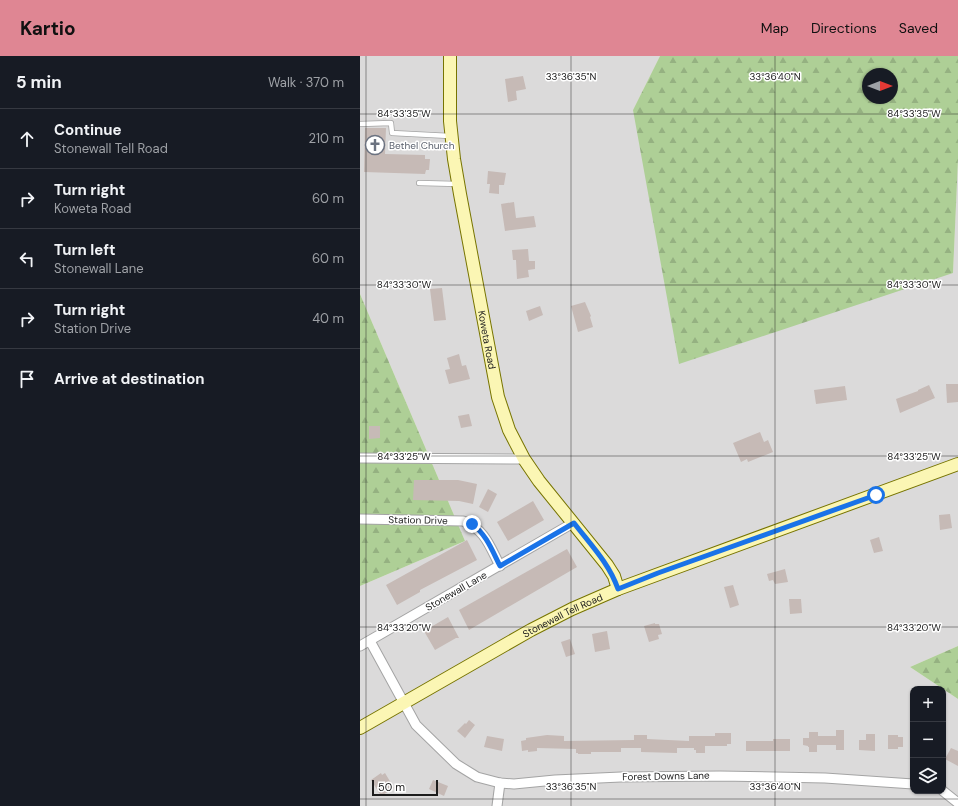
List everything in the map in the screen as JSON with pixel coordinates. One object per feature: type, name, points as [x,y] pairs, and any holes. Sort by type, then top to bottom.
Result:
[{"type":"street","name":"Koweta Road","points":[[450,56],[450,121],[458,184],[498,397],[509,430],[524,459],[539,481],[607,565],[614,576],[618,589]]},
{"type":"street","points":[[360,458],[524,459]]},
{"type":"street","name":"Stonewall Tell Road","points":[[360,728],[531,630],[572,609],[618,589],[958,464]]},
{"type":"street","name":"Station Drive","points":[[360,519],[463,521],[472,524],[479,529],[487,541],[500,566]]},
{"type":"street","name":"Stonewall Lane","points":[[360,646],[574,523]]},
{"type":"street","name":"Forest Downs Lane","points":[[370,640],[416,725],[456,764],[477,776],[500,783],[514,784],[555,780],[620,777],[720,776],[825,778],[910,784]]},
{"type":"street","points":[[497,806],[500,783]]},
{"type":"street","points":[[946,793],[958,803]]},
{"type":"lane","points":[[360,124],[392,123],[392,133],[452,136]]},
{"type":"lane","points":[[419,183],[458,184]]},
{"type":"shaded area","points":[[360,56],[660,56],[633,110],[953,273],[958,160],[958,646],[910,667],[938,686],[910,686],[910,794],[946,794],[946,691],[958,699],[958,806],[360,806],[360,586],[465,541],[360,294]]},
{"type":"green space","points":[[660,56],[958,56],[958,160],[953,273],[679,364],[633,110]]},
{"type":"green space","points":[[360,294],[465,541],[360,586]]},
{"type":"green space","points":[[958,646],[958,699],[946,691],[946,686],[938,686],[910,667]]},
{"type":"building","points":[[523,76],[526,89],[516,91],[517,100],[508,102],[505,79]]},
{"type":"building","name":"Bethel Church","points":[[365,128],[386,128],[385,154],[425,155],[425,159],[430,159],[429,170],[426,170],[425,174],[364,172]]},
{"type":"building","points":[[488,171],[506,173],[504,185],[499,185],[499,194],[489,193],[490,184],[487,184]]},
{"type":"building","points":[[514,202],[516,218],[534,216],[536,227],[505,231],[501,204]]},
{"type":"building","points":[[528,249],[529,261],[535,261],[535,269],[528,270],[529,277],[517,279],[516,260],[513,260],[512,250]]},
{"type":"building","points":[[442,288],[446,320],[434,321],[430,289]]},
{"type":"building","points":[[585,302],[591,316],[593,327],[578,332],[571,306]]},
{"type":"building","points":[[540,306],[543,315],[529,321],[526,311]]},
{"type":"building","points":[[459,354],[462,366],[466,365],[470,379],[449,384],[445,370],[450,369],[447,358]]},
{"type":"building","points":[[946,384],[958,384],[958,402],[947,403]]},
{"type":"building","points":[[929,385],[935,398],[900,413],[896,399],[918,391]]},
{"type":"building","points":[[845,386],[847,400],[816,404],[814,390]]},
{"type":"building","points":[[469,414],[472,426],[461,428],[458,416]]},
{"type":"building","points":[[369,426],[380,426],[380,438],[369,439]]},
{"type":"building","points":[[760,432],[764,442],[768,440],[773,452],[748,462],[747,459],[741,462],[733,443]]},
{"type":"building","points":[[414,480],[458,480],[477,484],[473,504],[459,501],[413,500]]},
{"type":"building","points":[[488,489],[497,494],[488,512],[479,507]]},
{"type":"building","points":[[533,501],[544,520],[508,541],[497,522]]},
{"type":"building","points":[[950,514],[952,528],[940,530],[939,515]]},
{"type":"building","points":[[879,537],[883,551],[874,553],[870,540]]},
{"type":"building","points":[[467,540],[477,560],[420,590],[420,592],[397,605],[386,585]]},
{"type":"building","points":[[567,549],[577,567],[469,630],[459,610]]},
{"type":"building","points":[[785,569],[788,582],[775,584],[773,580],[769,581],[767,574]]},
{"type":"building","points":[[733,585],[739,605],[730,608],[724,587]]},
{"type":"building","points":[[789,599],[801,599],[802,613],[790,614]]},
{"type":"building","points":[[448,617],[459,638],[456,638],[435,650],[424,631]]},
{"type":"building","points":[[655,623],[659,624],[662,634],[658,635],[659,639],[649,642],[644,626]]},
{"type":"building","points":[[607,631],[610,649],[595,652],[592,634]]},
{"type":"building","points":[[570,639],[575,654],[566,657],[561,642]]},
{"type":"building","points":[[469,720],[475,725],[465,738],[457,731]]},
{"type":"building","points":[[836,730],[844,730],[844,750],[836,750],[836,745],[817,745],[817,752],[809,752],[809,747],[803,745],[803,738],[809,738],[809,732],[818,732],[818,736],[836,736]]},
{"type":"building","points":[[715,733],[731,733],[731,744],[727,744],[727,746],[705,746],[705,753],[696,753],[694,748],[677,748],[677,753],[641,752],[641,748],[621,748],[621,752],[591,752],[591,754],[578,754],[576,753],[576,749],[537,748],[537,751],[528,752],[528,750],[522,751],[521,741],[526,740],[526,738],[547,735],[564,736],[564,741],[634,740],[634,735],[647,735],[647,739],[689,741],[689,736],[715,736]]},
{"type":"building","points":[[866,734],[875,734],[875,751],[859,750],[859,740],[866,740]]},
{"type":"building","points":[[888,735],[898,735],[898,737],[903,737],[903,747],[898,747],[898,749],[888,749]]},
{"type":"building","points":[[487,736],[504,739],[502,751],[484,747]]},
{"type":"building","points":[[773,739],[790,739],[790,751],[746,751],[746,741],[773,741]]},
{"type":"building","points":[[951,748],[958,751],[958,766],[946,760]]},
{"type":"building","points":[[381,773],[382,775],[385,773],[394,788],[381,796],[371,780]]},
{"type":"building","points":[[433,780],[448,786],[444,796],[429,789]]},
{"type":"place","name":"Bethel Church","points":[[375,145]]},
{"type":"route","points":[[472,524],[479,529],[487,541],[500,566],[574,523],[607,565],[614,576],[618,589],[658,573],[876,495]]}]
